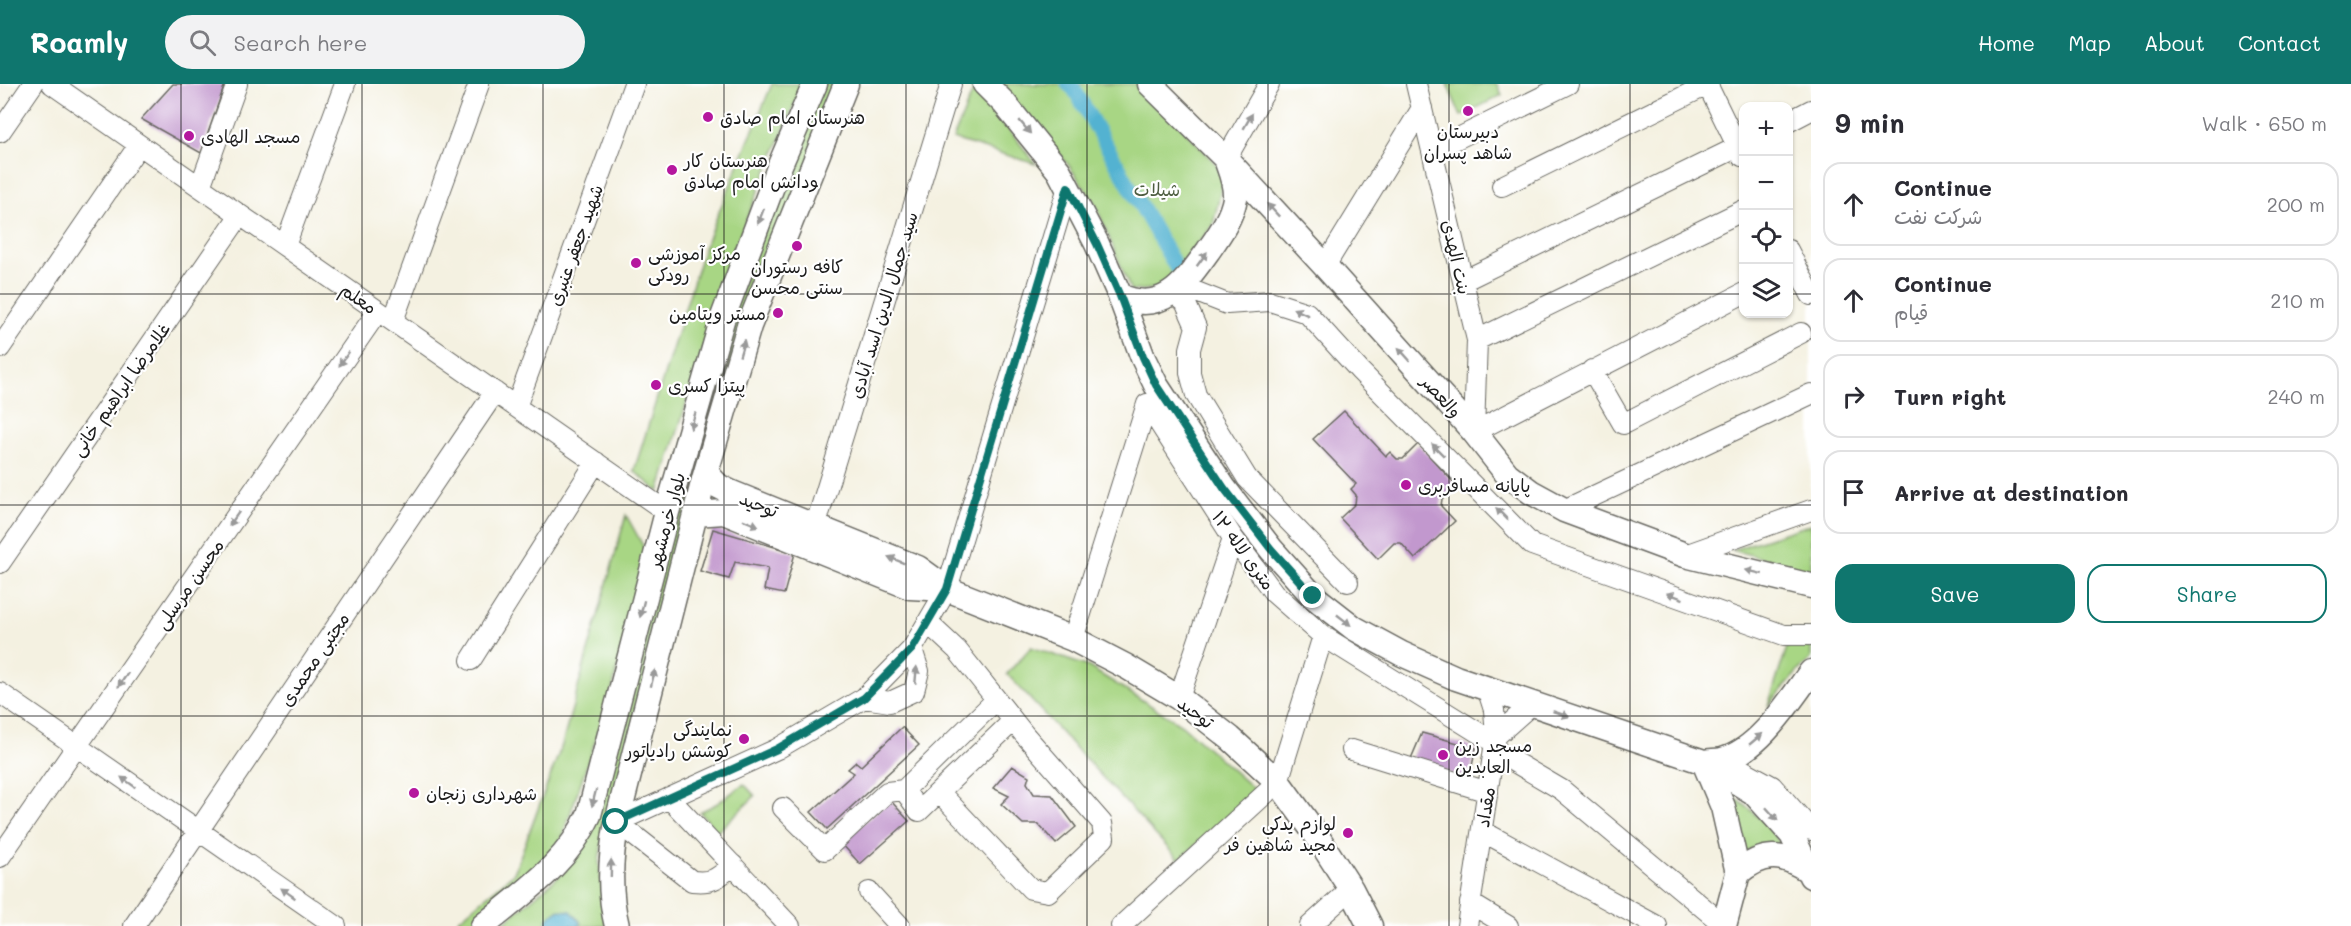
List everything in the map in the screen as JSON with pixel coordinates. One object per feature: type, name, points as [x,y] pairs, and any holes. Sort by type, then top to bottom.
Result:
[{"type":"main road","name":"بلوار خرمشهر","points":[[483,926],[558,864],[575,842],[586,822],[667,512],[723,317],[780,165],[815,84]]},
{"type":"main road","name":"بلوار خرمشهر","points":[[617,926],[611,882],[611,851],[616,822],[705,473],[748,326],[846,84]]},
{"type":"main road","points":[[985,84],[1040,145],[1059,171],[1097,244],[1156,385],[1224,488],[1271,549],[1313,596],[1354,628],[1401,654],[1455,678],[1714,761],[1753,792],[1792,835],[1810,873]]},
{"type":"main road","name":"والعصر","points":[[1150,84],[1226,159],[1325,266],[1474,432],[1507,474],[1531,492],[1564,510],[1684,555],[1811,586]]},
{"type":"main road","points":[[1120,296],[1141,302],[1154,301],[1179,288],[1220,233],[1230,213],[1235,197],[1234,182],[1226,159]]},
{"type":"main road","name":"توحید","points":[[705,473],[718,486],[728,503],[910,587],[947,589]]},
{"type":"main road","name":"توحید","points":[[695,514],[728,503],[815,527],[918,568],[947,589],[1072,639],[1127,667],[1179,698],[1230,738],[1278,782],[1315,833],[1351,889],[1370,926]]},
{"type":"main road","points":[[1714,761],[1750,745],[1768,729],[1811,672]]},
{"type":"main road","points":[[1714,761],[1738,873],[1724,925]]},
{"type":"main road","points":[[1738,873],[1757,860],[1781,857],[1796,861],[1810,873]]},
{"type":"street","points":[[0,132],[33,84]]},
{"type":"street","points":[[200,187],[237,84]]},
{"type":"street","points":[[285,246],[345,84]]},
{"type":"street","name":"محسن مرسلی","points":[[0,857],[385,316],[479,84]]},
{"type":"street","name":"شهید جعفر عنبری","points":[[516,407],[634,84]]},
{"type":"street","name":"سید جمال الدین اسد آبادی","points":[[815,527],[951,84]]},
{"type":"street","points":[[1226,159],[1269,84]]},
{"type":"street","name":"بنت الهدی","points":[[1416,84],[1477,340],[1474,432]]},
{"type":"street","points":[[1432,151],[1568,84]]},
{"type":"street","points":[[1502,186],[1707,85],[1739,146]]},
{"type":"street","name":"معلم","points":[[63,87],[139,145],[667,512]]},
{"type":"street","points":[[1325,266],[1422,108]]},
{"type":"street","points":[[1793,119],[1811,110]]},
{"type":"street","points":[[0,348],[139,145]]},
{"type":"street","points":[[1463,281],[1739,151]]},
{"type":"street","points":[[733,865],[718,878],[707,883],[692,881],[616,822],[777,749],[864,698],[912,649],[947,589],[1068,187]]},
{"type":"street","points":[[1477,340],[1739,212]]},
{"type":"street","name":"غلامرضا ابراهیم خانی","points":[[0,564],[240,215]]},
{"type":"street","points":[[1796,261],[1811,295]]},
{"type":"street","points":[[1179,288],[1196,327],[1190,350],[1190,373],[1196,395],[1247,478],[1348,582]]},
{"type":"street","points":[[1179,288],[1194,291],[1227,304],[1270,301],[1307,313],[1360,371],[1532,545],[1784,634],[1811,635]]},
{"type":"street","points":[[1474,432],[1739,295]]},
{"type":"street","points":[[1592,370],[1623,424],[1801,333]]},
{"type":"street","name":"مجتبی محمدی","points":[[134,926],[495,392]]},
{"type":"street","points":[[1564,510],[1811,394]]},
{"type":"street","name":"۱۲ متری لاله","points":[[1072,639],[1146,404],[1233,538],[1274,593],[1323,636],[1495,743],[1562,790],[1724,925]]},
{"type":"street","points":[[471,660],[596,462]]},
{"type":"street","points":[[1684,555],[1811,510]]},
{"type":"street","points":[[1179,698],[1233,538]]},
{"type":"street","points":[[928,623],[957,650],[1013,721],[1102,823],[1104,838],[1048,892],[1031,889],[940,793]]},
{"type":"street","points":[[1121,926],[1144,919],[1278,782],[1323,636]]},
{"type":"street","points":[[864,698],[890,702],[914,691],[919,670],[912,649]]},
{"type":"street","name":"مقداد","points":[[1467,926],[1495,743],[1494,710],[1487,688]]},
{"type":"street","points":[[0,693],[198,831],[324,924]]},
{"type":"street","points":[[783,808],[825,850],[887,792],[904,790],[996,700]]},
{"type":"street","points":[[1495,743],[1532,704]]},
{"type":"street","points":[[904,790],[919,811],[1013,721]]},
{"type":"street","points":[[1352,750],[1488,792]]},
{"type":"street","points":[[1714,761],[1773,786],[1811,830]]},
{"type":"street","points":[[669,798],[790,926]]},
{"type":"street","points":[[1482,831],[1657,926]]},
{"type":"street","points":[[1310,926],[1351,889]]},
{"type":"street","points":[[869,892],[900,926]]},
{"type":"street","points":[[1470,903],[1508,926]]},
{"type":"green space","points":[[772,84],[803,84],[733,252],[659,492],[634,471],[704,248]]},
{"type":"green space","points":[[822,84],[840,84],[743,324],[602,842],[599,862],[606,926],[500,926],[565,871],[729,318]]},
{"type":"green space","name":"شیلات","points":[[998,84],[1141,84],[1217,165],[1223,181],[1213,225],[1162,288],[1131,291],[1095,203],[1067,163]]},
{"type":"green space","points":[[1447,84],[1497,84],[1502,95],[1461,116]]},
{"type":"green space","points":[[975,86],[1036,164],[953,139]]},
{"type":"green space","points":[[626,515],[646,551],[611,694],[561,841],[541,863],[468,926],[451,926],[514,873],[562,745]]},
{"type":"green space","points":[[1811,524],[1811,571],[1732,550]]},
{"type":"green space","points":[[1788,644],[1811,647],[1811,659],[1768,706]]},
{"type":"green space","points":[[1031,647],[1089,667],[1182,725],[1256,791],[1179,860],[1007,674]]},
{"type":"green space","points":[[744,784],[755,796],[717,832],[700,812],[716,804]]},
{"type":"green space","points":[[1733,797],[1762,821],[1786,851],[1763,846],[1752,848],[1741,855]]},
{"type":"water","points":[[558,910],[571,911],[581,923],[580,926],[546,926],[548,918]]},
{"type":"building","name":"مسجد الهادی","points":[[173,84],[225,84],[201,153],[141,119]]},
{"type":"building","name":"پایانه مسافربری","points":[[1344,411],[1386,456],[1390,452],[1397,459],[1403,459],[1418,444],[1456,485],[1442,499],[1441,506],[1455,521],[1415,559],[1401,543],[1394,543],[1378,559],[1340,518],[1355,504],[1356,495],[1351,489],[1356,484],[1313,439]]},
{"type":"building","points":[[713,529],[795,553],[784,594],[764,590],[768,568],[735,562],[729,579],[700,571]]},
{"type":"building","points":[[902,727],[919,745],[827,829],[811,812],[854,773],[848,769],[856,762],[861,766]]},
{"type":"building","name":"مسجد زین العابدین","points":[[1422,733],[1476,748],[1469,779],[1410,761]]},
{"type":"building","points":[[1012,766],[1029,776],[1027,783],[1034,794],[1052,795],[1076,827],[1056,844],[1038,824],[1023,824],[1001,804],[1009,796],[993,788]]},
{"type":"building","points":[[890,800],[909,821],[860,864],[841,843]]},
{"type":"waterway","points":[[1068,84],[1074,89],[1185,283]]},
{"type":"place","name":"دبیرستان شاهد پسران","points":[[1468,111]]},
{"type":"place","name":"هنرستان امام صادق","points":[[708,117]]},
{"type":"place","name":"مسجد الهادی","points":[[189,136]]},
{"type":"place","name":"هنرستان کار ودانش امام صادق","points":[[672,170]]},
{"type":"place","name":"کافه رستوران سنتی محسن","points":[[797,246]]},
{"type":"place","name":"مرکز آموزشی رودکی","points":[[636,263]]},
{"type":"place","name":"مستر ویتامین","points":[[778,313]]},
{"type":"place","name":"پیتزا کسری","points":[[656,385]]},
{"type":"place","name":"پایانه مسافربری","points":[[1406,485]]},
{"type":"place","name":"نمایندگی کوشش رادیاتور","points":[[744,739]]},
{"type":"place","name":"مسجد زین العابدین","points":[[1443,755]]},
{"type":"place","name":"شهرداری زنجان","points":[[414,793]]},
{"type":"place","name":"لوازم یدکی مجید شاهین فر","points":[[1348,833]]},
{"type":"route","points":[[616,822],[777,749],[864,698],[912,649],[947,589],[1068,187],[1097,244],[1156,385],[1224,488],[1271,549],[1313,596]]}]
